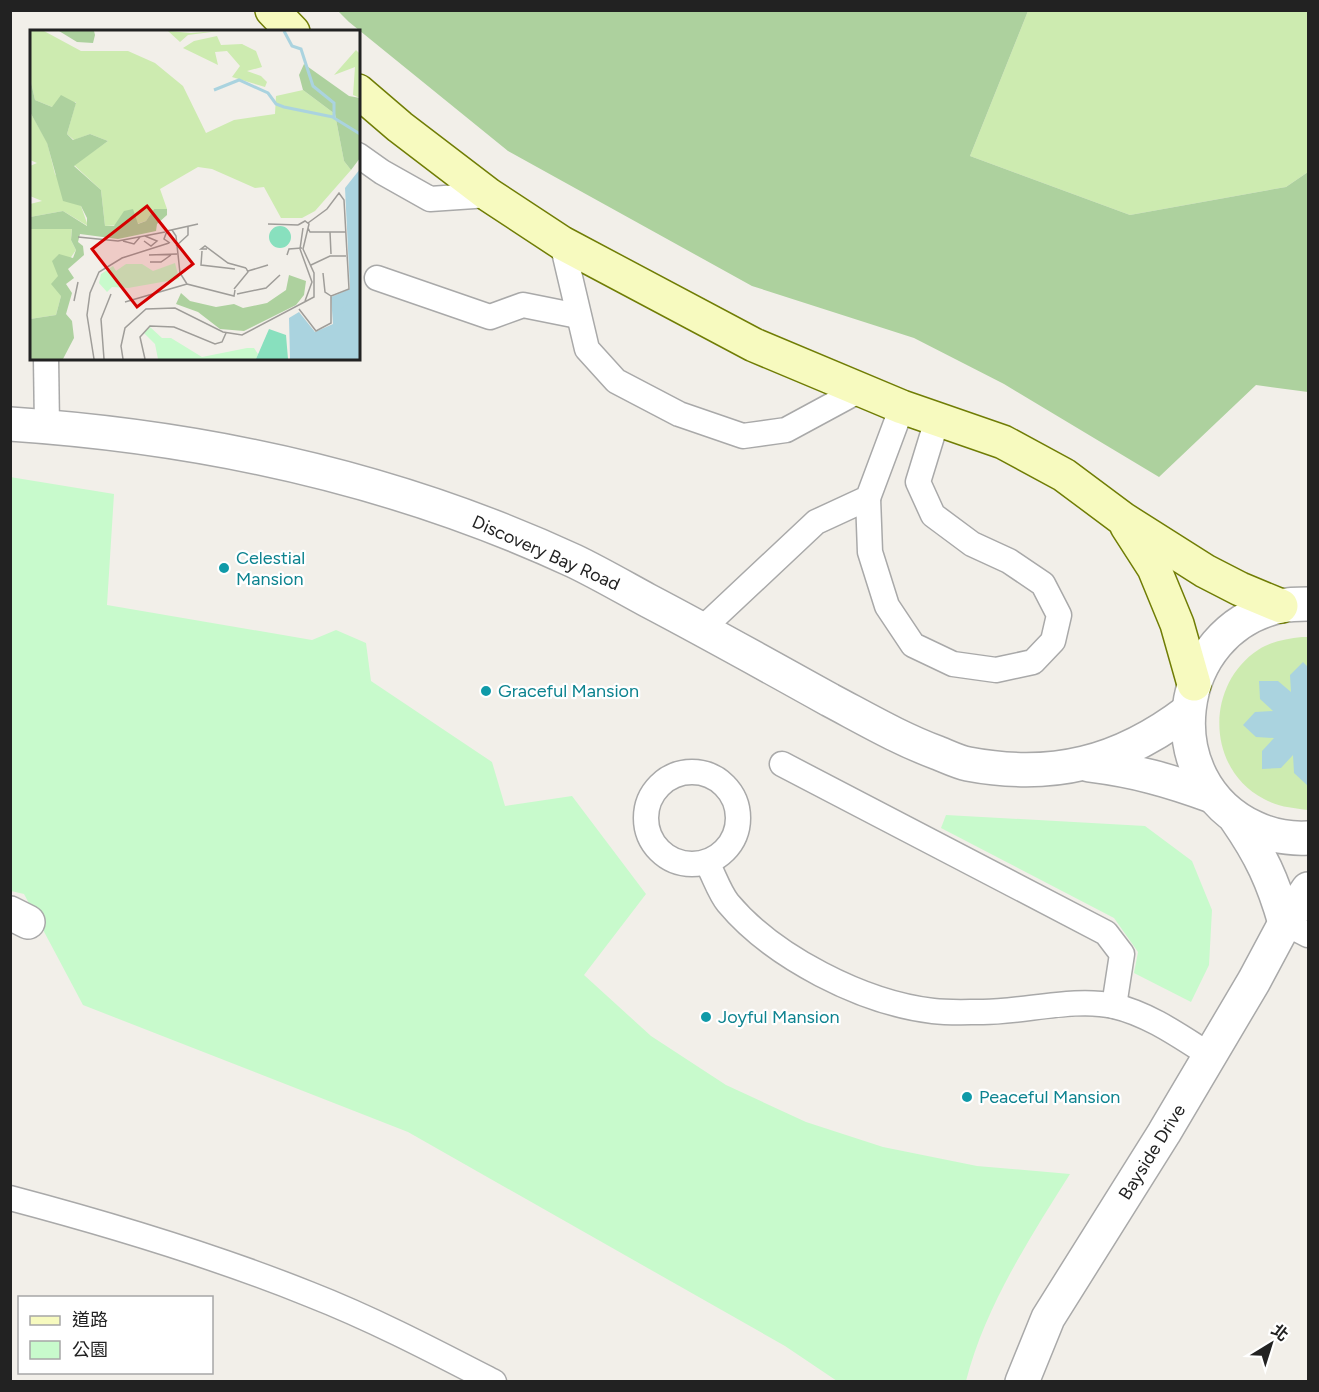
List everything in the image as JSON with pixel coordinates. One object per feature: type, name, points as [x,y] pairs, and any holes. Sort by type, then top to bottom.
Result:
[{"type":"main road","points":[[272,10],[291,30]]},
{"type":"main road","points":[[360,93],[399,128],[489,195],[562,243],[754,345],[902,407],[1003,442],[1064,475],[1123,519],[1205,571],[1240,589],[1295,605]]},
{"type":"main road","points":[[1123,519],[1154,568],[1177,624],[1191,698]]},
{"type":"street","name":"Discovery Bay Road","points":[[10,424],[79,429],[225,450],[346,477],[458,513],[574,561],[905,740],[966,764],[1032,771],[1084,764],[1125,750],[1160,732],[1191,698]]},
{"type":"street","points":[[1295,605],[1248,618],[1221,638],[1205,660],[1191,698],[1189,738],[1196,766],[1212,796],[1236,819],[1253,844],[1297,929]]},
{"type":"street","name":"Discovery Bay Road","points":[[1084,764],[1129,770],[1168,780],[1212,796]]},
{"type":"street","points":[[1236,819],[1268,834],[1296,839],[1308,838]]},
{"type":"street","name":"Bayside Drive","points":[[1022,1382],[1048,1318],[1211,1056],[1297,929],[1308,889]]},
{"type":"lane","points":[[360,156],[382,172],[430,199],[489,195]]},
{"type":"lane","points":[[562,243],[587,349],[616,381],[679,414],[743,436],[786,430],[860,390]]},
{"type":"lane","points":[[377,278],[490,317],[523,304],[578,316]]},
{"type":"lane","points":[[46,360],[47,427]]},
{"type":"lane","points":[[902,407],[868,498],[870,552],[887,606],[913,645],[953,664],[996,670],[1033,662],[1053,641],[1059,615],[1043,584],[1009,561],[972,544],[933,515],[918,483],[937,420]]},
{"type":"lane","points":[[702,629],[816,522],[868,498]]},
{"type":"lane","points":[[782,764],[1106,933],[1122,954],[1114,1006]]},
{"type":"lane","points":[[707,863],[727,902],[766,940],[821,975],[880,999],[933,1011],[985,1012],[1076,1004],[1114,1006],[1149,1019],[1211,1056]]},
{"type":"lane","points":[[10,1198],[87,1218],[200,1253],[311,1295],[419,1343],[495,1382]]},
{"type":"green space","points":[[338,11],[1028,11],[970,156],[1130,215],[1286,187],[1308,172],[1308,392],[1256,385],[1159,477],[1004,384],[914,338],[752,286],[508,151]]},
{"type":"green space","points":[[1028,11],[1308,11],[1308,172],[1286,187],[1130,215],[970,156]]},
{"type":"green space","points":[[10,477],[114,494],[107,605],[312,640],[336,630],[366,643],[371,681],[492,762],[505,806],[572,796],[646,894],[584,975],[651,1036],[726,1085],[806,1122],[883,1147],[977,1166],[1070,1174],[996,1300],[974,1354],[966,1381],[837,1381],[785,1346],[408,1132],[83,1005],[24,894],[11,891]]},
{"type":"green space","points":[[1308,637],[1308,810],[1275,804],[1245,785],[1231,768],[1223,748],[1219,726],[1221,705],[1228,684],[1241,665],[1258,650],[1269,644]]},
{"type":"green space","points":[[946,815],[1145,826],[1192,861],[1212,910],[1209,965],[1191,1002],[1134,973],[1138,952],[1114,918],[941,828]]},
{"type":"water","points":[[1303,662],[1308,667],[1307,785],[1294,773],[1293,755],[1281,768],[1262,769],[1262,751],[1274,738],[1256,737],[1243,725],[1255,712],[1273,711],[1260,699],[1259,681],[1278,681],[1291,692],[1290,675]]},
{"type":"place","name":"Celestial Mansion","points":[[224,568]]},
{"type":"place","name":"Graceful Mansion","points":[[486,691]]},
{"type":"place","name":"Joyful Mansion","points":[[706,1017]]},
{"type":"place","name":"Peaceful Mansion","points":[[967,1097]]}]
